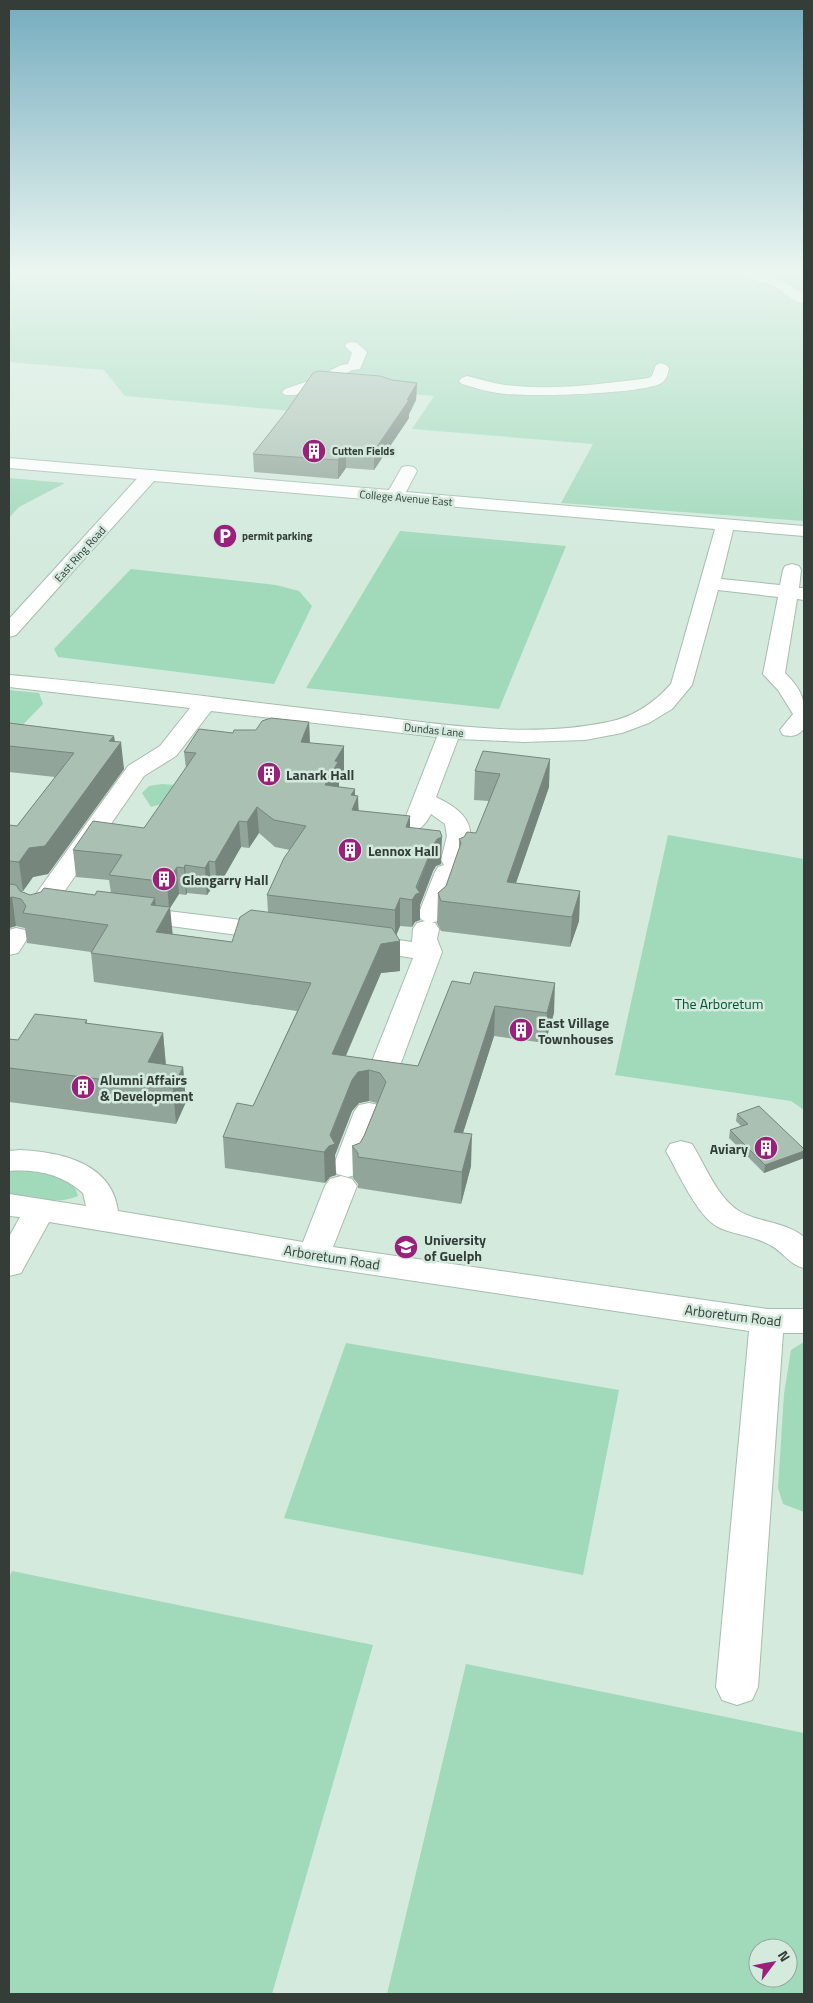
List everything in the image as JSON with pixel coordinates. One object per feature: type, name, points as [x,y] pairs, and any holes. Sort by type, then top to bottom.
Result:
[{"type":"street","points":[[290,392],[319,382],[352,365]]},
{"type":"street","points":[[467,382],[516,390],[559,390],[624,386],[652,382],[659,378],[661,368]]},
{"type":"street","points":[[483,384],[502,373]]},
{"type":"street","name":"College Avenue East","points":[[9,463],[804,532]]},
{"type":"street","points":[[394,497],[408,472]]},
{"type":"street","name":"East Ring Road","points":[[9,631],[150,476]]},
{"type":"street","name":"Dundas Lane","points":[[9,681],[450,732],[526,736],[572,734],[615,727],[657,710],[672,698],[682,684],[725,525]]},
{"type":"street","points":[[791,730],[803,718],[804,714],[795,687],[774,674],[796,594],[792,570]]},
{"type":"street","points":[[709,583],[796,594]]},
{"type":"street","points":[[74,907],[32,906],[136,771],[168,751],[205,704]]},
{"type":"street","points":[[393,832],[415,822],[419,816],[423,800],[450,732]]},
{"type":"street","points":[[380,1079],[460,838],[460,830],[456,822],[442,810],[423,800]]},
{"type":"street","points":[[113,912],[301,936]]},
{"type":"street","points":[[340,940],[428,932]]},
{"type":"street","points":[[314,1255],[369,1112]]},
{"type":"street","points":[[681,1151],[715,1208],[729,1218],[788,1241],[800,1250],[804,1257]]},
{"type":"street","points":[[9,1161],[44,1161],[63,1167],[85,1178],[100,1194],[104,1219]]},
{"type":"street","name":"Arboretum Road","points":[[9,1205],[104,1219],[314,1255],[767,1321],[804,1321]]},
{"type":"street","points":[[9,1265],[40,1210]]},
{"type":"street","points":[[737,1687],[767,1321]]},
{"type":"green space","points":[[50,365],[804,365],[804,521],[561,503],[593,444],[412,429],[434,396],[311,386],[288,411],[125,396],[104,370]]},
{"type":"green space","points":[[9,478],[65,483],[19,507],[9,518]]},
{"type":"green space","points":[[400,531],[566,546],[499,709],[306,688]]},
{"type":"green space","points":[[131,569],[276,585],[299,591],[312,606],[274,684],[58,657],[54,649]]},
{"type":"green space","points":[[9,690],[39,693],[43,704],[13,735],[9,734]]},
{"type":"green space","points":[[175,785],[190,796],[151,807],[142,793],[149,786]]},
{"type":"green space","name":"The Arboretum","points":[[668,835],[804,859],[804,1110],[791,1101],[615,1075]]},
{"type":"green space","points":[[18,1168],[44,1171],[62,1178],[69,1182],[78,1196],[70,1199],[53,1200],[9,1194],[9,1169]]},
{"type":"green space","points":[[804,1342],[804,1512],[783,1504],[778,1488],[784,1394],[791,1350]]},
{"type":"green space","points":[[346,1343],[619,1390],[583,1575],[284,1518]]},
{"type":"green space","points":[[12,1571],[373,1645],[272,1994],[9,1994],[9,1578]]},
{"type":"green space","points":[[466,1664],[804,1733],[804,1994],[387,1994]]},
{"type":"building","points":[[318,371],[380,376],[392,380],[417,383],[407,400],[409,400],[374,451],[346,449],[338,460],[253,454],[286,412],[313,373]]},
{"type":"building","points":[[271,718],[309,722],[301,742],[344,746],[335,761],[338,762],[325,785],[355,789],[351,795],[358,796],[352,810],[410,816],[406,827],[440,831],[442,837],[437,839],[434,844],[416,887],[420,893],[416,894],[412,900],[400,898],[395,910],[267,895],[284,858],[306,826],[274,820],[257,807],[247,822],[239,821],[215,862],[209,861],[205,868],[185,865],[184,868],[177,867],[167,882],[109,875],[122,855],[73,850],[93,821],[144,828],[196,753],[184,752],[199,729],[233,733],[234,730],[256,730],[262,721]]},
{"type":"building","points":[[9,723],[114,736],[109,741],[121,742],[45,846],[29,848],[19,862],[9,861],[9,825],[17,826],[74,753],[9,746]]},
{"type":"building","points":[[483,751],[550,759],[507,882],[580,891],[572,917],[441,901],[438,893],[446,886],[461,843],[459,839],[464,837],[467,832],[476,833],[500,774],[475,771]]},
{"type":"building","points":[[9,884],[16,885],[20,891],[30,895],[41,892],[44,888],[95,895],[97,891],[155,898],[151,905],[170,907],[156,932],[232,942],[240,917],[251,910],[392,928],[400,941],[381,944],[332,1054],[418,1066],[452,981],[470,984],[474,972],[555,983],[547,1013],[495,1006],[454,1132],[472,1134],[462,1172],[358,1157],[358,1153],[352,1146],[360,1143],[364,1136],[386,1082],[380,1073],[369,1070],[358,1072],[352,1080],[330,1135],[335,1144],[329,1146],[324,1152],[223,1137],[237,1103],[253,1106],[311,983],[91,953],[108,925],[23,913],[26,906],[21,899],[9,898]]},
{"type":"building","points":[[35,1014],[87,1020],[85,1023],[163,1033],[148,1062],[183,1067],[173,1088],[9,1068],[9,1039],[18,1040]]},
{"type":"building","name":"Aviary","points":[[759,1106],[804,1151],[765,1165],[730,1130],[748,1124],[737,1114]]},
{"type":"place","name":"Cutten Fields","points":[[314,451]]},
{"type":"place","name":"permit parking","points":[[225,536]]},
{"type":"place","name":"Lanark Hall","points":[[269,774]]},
{"type":"place","name":"Lennox Hall","points":[[350,850]]},
{"type":"place","name":"Glengarry Hall","points":[[164,879]]},
{"type":"place","name":"East Village Townhouses","points":[[521,1030]]},
{"type":"place","name":"Alumni Affairs & Development","points":[[83,1087]]},
{"type":"place","name":"Aviary","points":[[766,1148]]},
{"type":"place","name":"University of Guelph","points":[[406,1247]]}]
